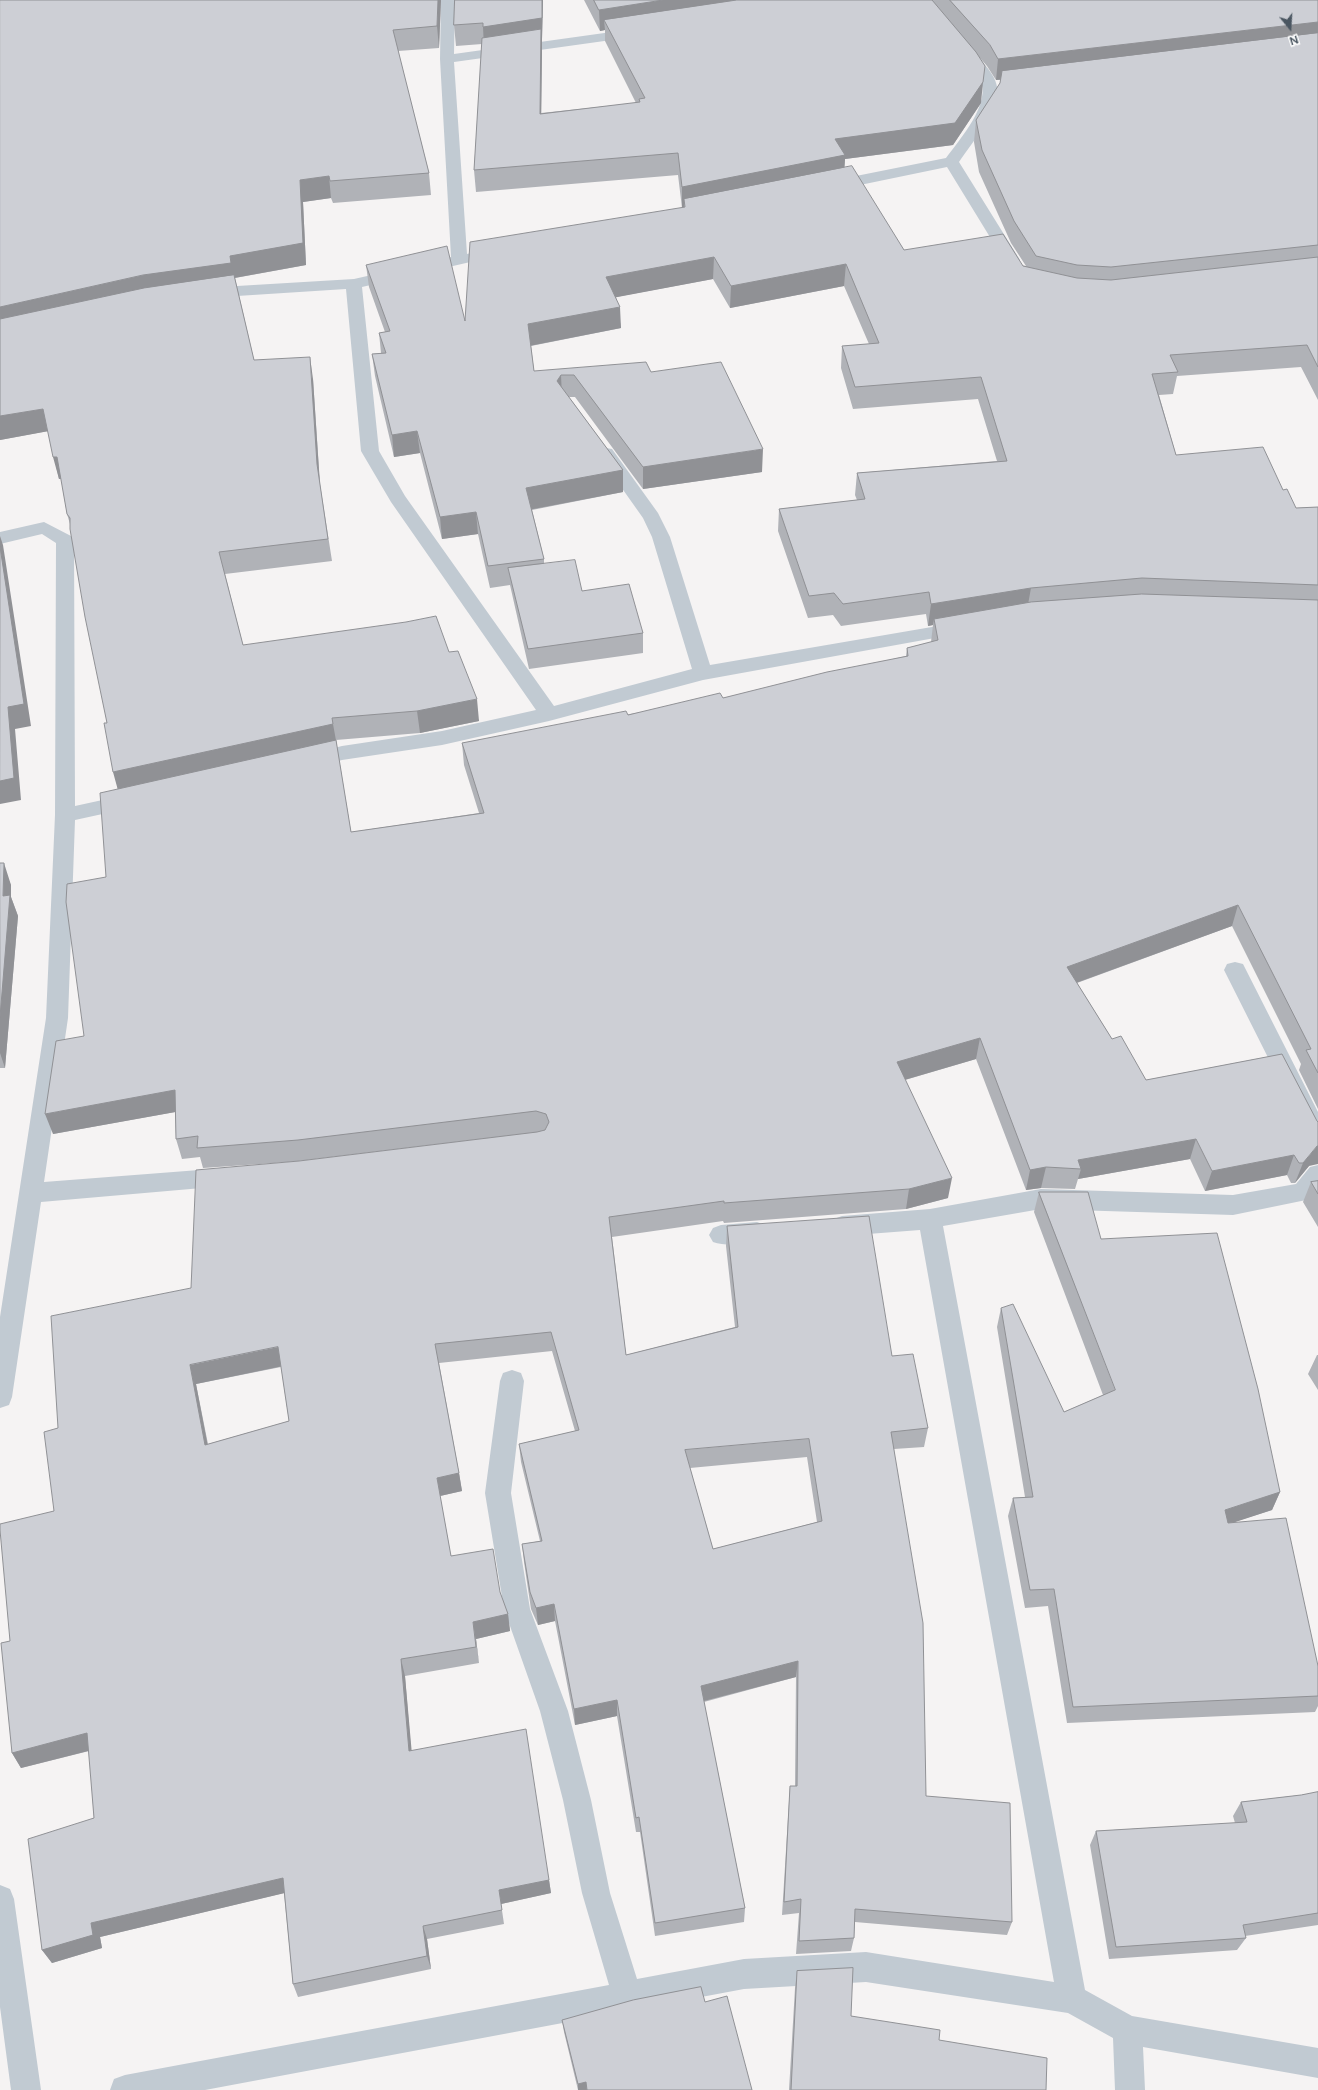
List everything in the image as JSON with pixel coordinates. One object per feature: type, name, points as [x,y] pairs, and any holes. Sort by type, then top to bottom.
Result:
[{"type":"street","points":[[448,0],[447,60],[459,259]]},
{"type":"street","points":[[447,60],[647,30]]},
{"type":"street","points":[[818,188],[951,162],[989,104],[991,87],[981,70],[956,41]]},
{"type":"street","points":[[991,87],[1006,85]]},
{"type":"street","points":[[951,162],[1018,270]]},
{"type":"street","points":[[192,297],[237,291],[354,284],[459,259],[514,248]]},
{"type":"street","points":[[354,284],[370,451],[397,498],[549,714]]},
{"type":"street","points":[[596,440],[652,517],[661,537],[703,673]]},
{"type":"street","points":[[0,538],[44,528],[65,540],[64,815],[57,1018],[0,1397]]},
{"type":"street","points":[[296,764],[342,753],[442,738],[549,714],[703,673],[980,625]]},
{"type":"street","points":[[64,815],[149,796]]},
{"type":"street","points":[[1235,970],[1318,1134]]},
{"type":"street","points":[[822,1227],[930,1219],[1041,1199],[1233,1204],[1303,1192],[1318,1174]]},
{"type":"street","points":[[31,1193],[249,1175]]},
{"type":"street","points":[[930,1219],[1072,1999]]},
{"type":"street","points":[[721,1235],[775,1231]]},
{"type":"street","points":[[512,1381],[498,1493],[517,1609],[554,1711],[577,1800],[596,1894],[628,1996]]},
{"type":"street","points":[[0,1899],[26,2090]]},
{"type":"street","points":[[125,2090],[744,1974],[866,1966],[1072,1999],[1128,2030],[1318,2063]]},
{"type":"street","points":[[1128,2030],[1130,2090]]},
{"type":"building","points":[[0,0],[438,0],[437,26],[393,30],[429,173],[330,181],[329,176],[300,180],[303,243],[230,256],[231,263],[143,275],[0,307]]},
{"type":"building","points":[[455,0],[542,0],[542,18],[483,27],[483,23],[454,25]]},
{"type":"building","points":[[594,0],[663,0],[599,10]]},
{"type":"building","points":[[737,0],[932,0],[976,52],[985,66],[983,82],[955,123],[835,139],[845,155],[682,187],[678,153],[474,170],[482,38],[541,29],[540,114],[640,102],[639,99],[645,98],[604,20]]},
{"type":"building","points":[[950,0],[1318,0],[1318,22],[998,59],[990,45]]},
{"type":"building","points":[[1318,33],[1318,245],[1111,267],[1077,265],[1036,256],[1014,221],[982,150],[976,120],[1000,83],[1002,71]]},
{"type":"building","points":[[852,166],[904,250],[1003,234],[1023,266],[1077,278],[1111,280],[1318,257],[1318,367],[1307,345],[1170,355],[1178,372],[1152,374],[1176,455],[1263,447],[1283,490],[1287,489],[1296,508],[1318,507],[1318,585],[1142,578],[1031,588],[931,604],[929,592],[843,604],[834,593],[809,596],[779,509],[865,499],[857,473],[1007,461],[981,377],[855,387],[842,346],[879,343],[846,264],[731,286],[714,257],[606,277],[620,307],[528,324],[534,371],[646,362],[651,372],[721,362],[763,449],[643,467],[574,375],[561,375],[557,381],[623,470],[526,488],[544,559],[488,566],[476,512],[440,517],[417,431],[392,435],[372,354],[386,353],[379,333],[390,331],[366,265],[447,246],[465,321],[470,242],[685,207],[684,199]]},
{"type":"building","points":[[234,275],[254,360],[310,357],[317,464],[328,539],[219,552],[243,645],[406,622],[436,616],[449,652],[458,651],[477,699],[417,711],[332,718],[333,724],[113,772],[104,723],[107,723],[85,617],[70,529],[70,518],[67,514],[57,457],[53,457],[43,409],[0,416],[0,319],[144,288]]},
{"type":"building","points":[[0,547],[24,704],[8,707],[14,778],[0,781]]},
{"type":"building","points":[[575,560],[582,591],[629,584],[643,633],[528,649],[508,568]]},
{"type":"building","points":[[1142,594],[1318,600],[1318,1073],[1306,1050],[1311,1049],[1238,905],[1067,967],[1112,1039],[1121,1036],[1146,1080],[1282,1054],[1318,1122],[1318,1146],[1303,1163],[1299,1163],[1294,1155],[1212,1171],[1196,1139],[1078,1160],[1081,1169],[1046,1167],[1030,1170],[980,1038],[897,1062],[952,1178],[909,1189],[724,1203],[724,1201],[609,1217],[626,1355],[738,1327],[727,1226],[869,1216],[892,1356],[913,1354],[928,1428],[891,1432],[923,1623],[926,1796],[1010,1803],[1012,1922],[855,1909],[854,1938],[799,1941],[801,1899],[784,1902],[790,1786],[797,1786],[798,1661],[701,1686],[745,1908],[655,1923],[639,1817],[636,1818],[617,1700],[574,1709],[554,1604],[536,1608],[530,1592],[522,1544],[542,1541],[519,1444],[579,1430],[551,1332],[435,1344],[459,1473],[437,1478],[451,1556],[493,1549],[500,1592],[508,1614],[473,1622],[476,1647],[401,1659],[409,1751],[526,1729],[549,1880],[499,1890],[502,1910],[423,1926],[427,1956],[293,1984],[283,1878],[91,1923],[93,1935],[42,1950],[28,1839],[94,1818],[87,1733],[12,1753],[1,1643],[10,1641],[0,1524],[54,1511],[44,1432],[58,1428],[51,1316],[191,1288],[196,1170],[299,1161],[537,1132],[545,1130],[549,1122],[546,1114],[536,1111],[298,1140],[197,1148],[198,1136],[176,1139],[175,1090],[45,1114],[56,1041],[84,1036],[66,902],[67,884],[106,877],[100,793],[336,740],[351,832],[484,813],[462,743],[626,711],[628,715],[720,693],[723,698],[827,672],[908,656],[907,648],[938,640],[934,619],[1031,602]],"holes":[[[278,1347],[289,1421],[205,1445],[190,1365]],[[809,1439],[822,1521],[713,1549],[685,1450]]]},
{"type":"building","points":[[0,863],[4,863],[3,896],[10,895],[0,1017]]},
{"type":"building","points":[[1318,1181],[1318,1194],[1311,1182]]},
{"type":"building","points":[[1039,1192],[1088,1192],[1101,1239],[1217,1233],[1258,1389],[1280,1492],[1225,1510],[1228,1523],[1286,1518],[1318,1666],[1318,1696],[1073,1707],[1054,1589],[1030,1590],[1013,1498],[1033,1497],[1001,1308],[1013,1304],[1064,1412],[1115,1390]]},
{"type":"building","points":[[1318,1792],[1318,1913],[1243,1925],[1246,1938],[1116,1947],[1096,1831],[1247,1822],[1241,1802]]},
{"type":"building","points":[[853,1968],[851,2016],[940,2030],[939,2040],[1047,2058],[1046,2090],[791,2090],[797,1971]]},
{"type":"building","points":[[701,1987],[705,2002],[727,1996],[752,2090],[587,2090],[586,2082],[578,2084],[562,2020],[633,2000]]}]
